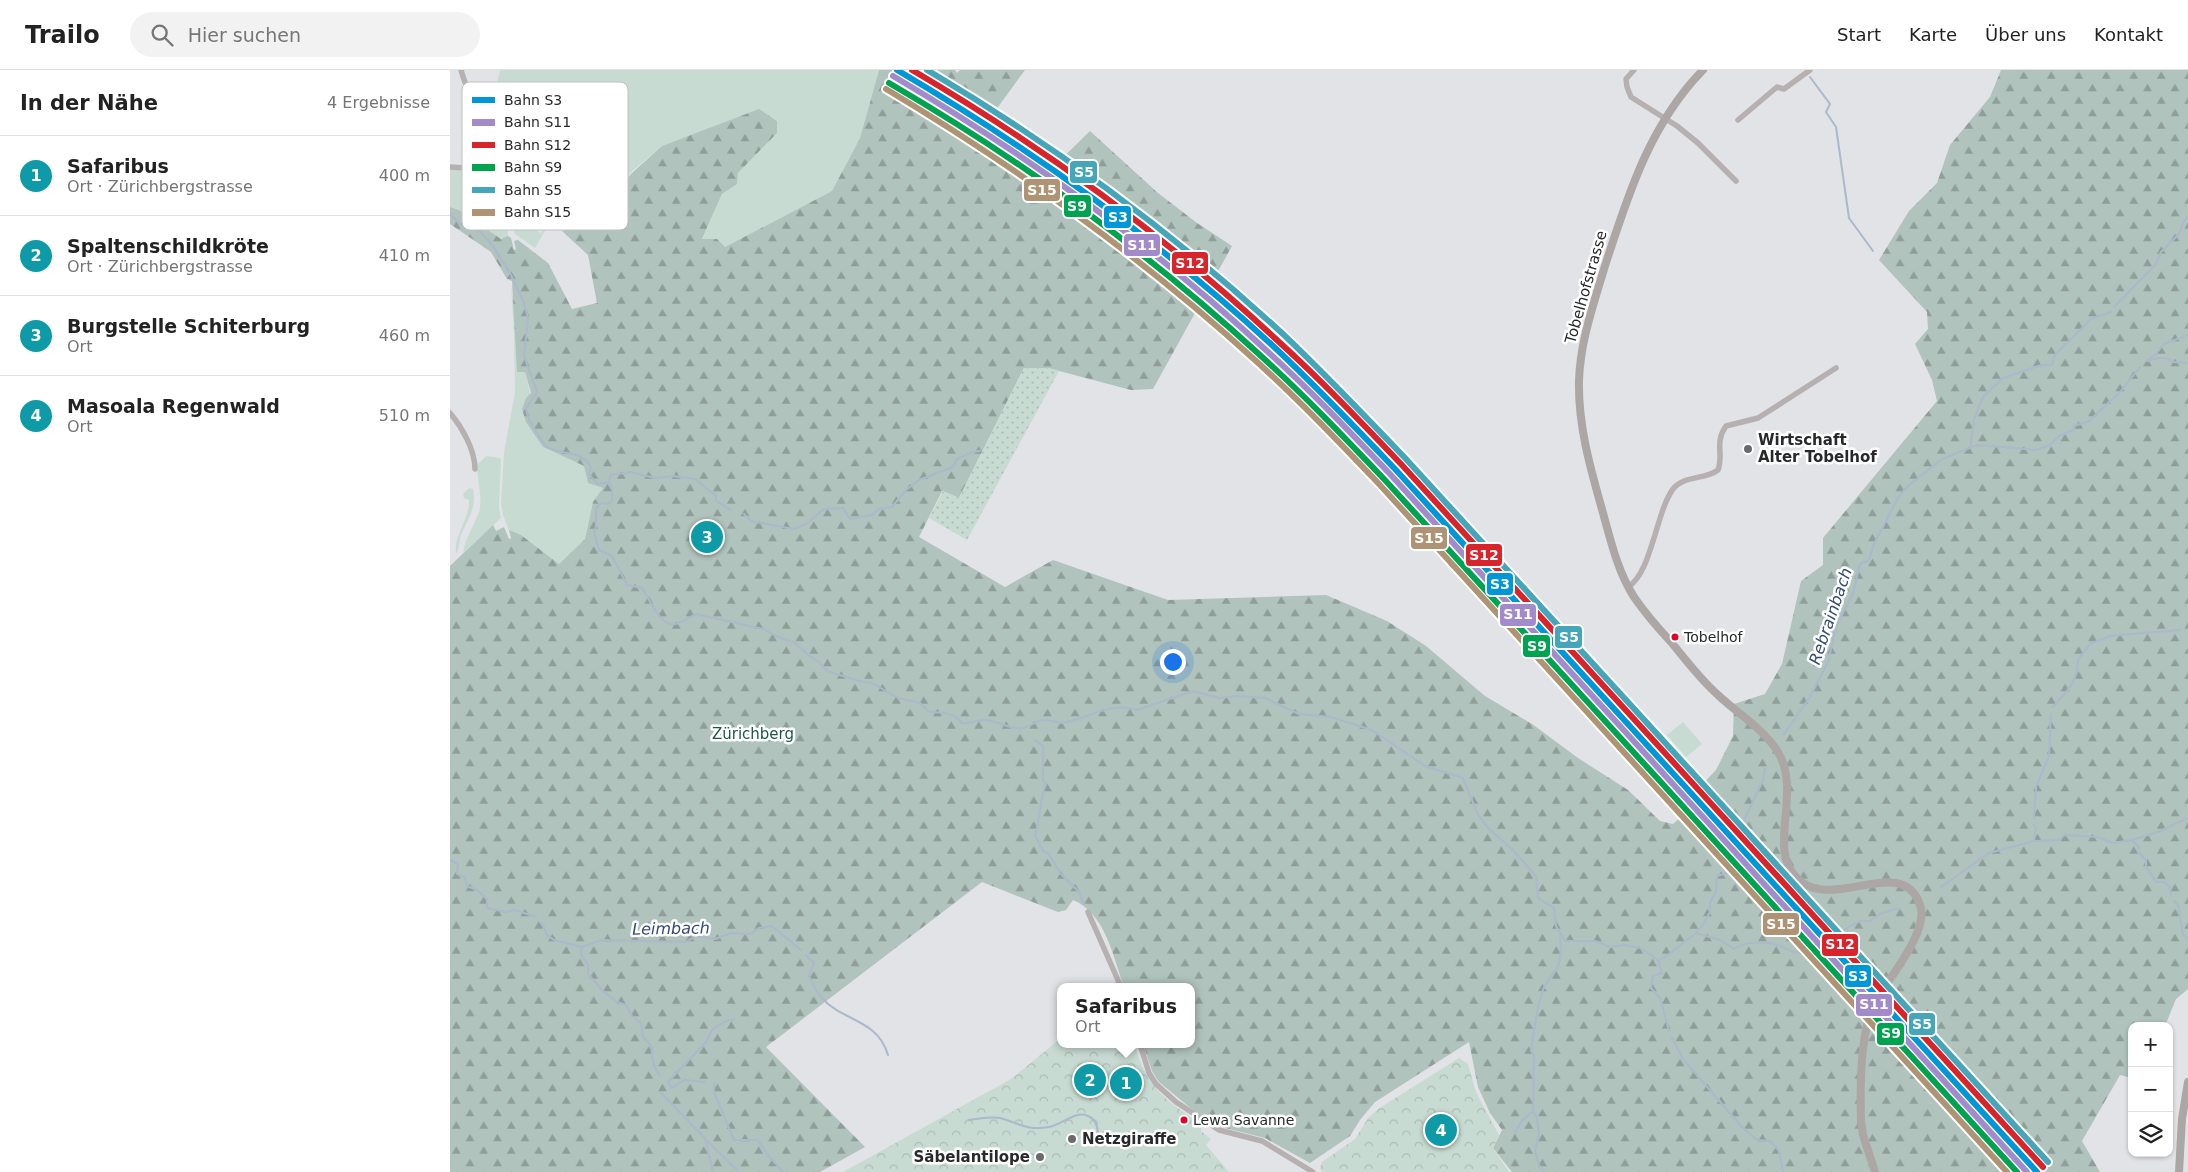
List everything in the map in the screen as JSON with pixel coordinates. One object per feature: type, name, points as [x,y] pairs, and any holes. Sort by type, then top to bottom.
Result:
[{"type":"main road","name":"Tobelhofstrasse","points":[[1703,70],[1680,96],[1665,118],[1649,146],[1626,201],[1590,314],[1579,370],[1580,412],[1587,454],[1613,549],[1628,587],[1647,615],[1702,679],[1761,731],[1778,752],[1785,766],[1788,786],[1784,842],[1785,857],[1796,877],[1809,887],[1825,891],[1875,882],[1898,884],[1914,894],[1920,903],[1922,916],[1916,938],[1882,988],[1866,1026],[1861,1121],[1863,1135],[1874,1172]]},
{"type":"main road","points":[[2179,1172],[2182,1119],[2188,1082]]},
{"type":"street","points":[[1634,70],[1626,79],[1627,87],[1632,97],[1665,118],[1698,143],[1736,181]]},
{"type":"street","points":[[1738,120],[1777,87],[1784,89],[1810,70]]},
{"type":"street","points":[[1628,587],[1639,575],[1654,542],[1667,500],[1673,490],[1679,483],[1718,470],[1720,464],[1719,438],[1726,426],[1758,418],[1836,368]]},
{"type":"street","points":[[450,413],[470,448],[475,461],[475,469]]},
{"type":"street","points":[[1088,912],[1119,983]]},
{"type":"street","points":[[1141,1048],[1149,1073],[1156,1084],[1176,1102],[1219,1130],[1262,1141],[1314,1172]]},
{"type":"green space","points":[[500,70],[879,70],[860,138],[832,191],[725,247],[702,240],[722,194],[736,184],[738,173],[777,133],[777,121],[759,110],[662,146],[628,175],[628,82],[497,82]]},
{"type":"green space","name":"Zürichberg","points":[[879,70],[955,70],[957,73],[960,70],[1025,70],[990,118],[1017,153],[1043,177],[1090,131],[1158,193],[1197,223],[1232,246],[1153,389],[1131,390],[1048,368],[1024,368],[959,498],[942,491],[919,537],[1005,587],[1053,560],[1168,600],[1326,595],[1387,621],[1426,646],[1485,696],[1532,724],[1578,758],[1628,790],[1660,821],[1673,824],[1686,812],[1690,797],[1716,770],[1733,736],[1734,704],[1765,694],[1782,664],[1801,581],[1823,565],[1823,538],[1937,401],[1932,380],[1915,344],[1928,329],[1927,312],[1879,260],[1909,211],[1937,183],[1950,145],[1990,97],[2001,70],[2188,70],[2188,989],[2176,999],[2167,1022],[2128,1022],[2128,1077],[2120,1075],[2082,1141],[2100,1172],[1512,1172],[1493,1148],[1502,1130],[1490,1113],[1478,1087],[1469,1042],[1375,1102],[1350,1136],[1310,1163],[1265,1138],[1221,1127],[1193,1110],[1159,1082],[1152,1071],[1144,1048],[1195,1048],[1195,983],[1123,983],[1111,949],[1100,925],[1084,906],[1073,900],[1066,910],[1058,912],[982,882],[766,1047],[865,1147],[820,1172],[450,1172],[450,566],[493,525],[496,531],[504,527],[509,539],[511,538],[509,530],[521,535],[559,564],[585,539],[593,502],[603,488],[588,483],[584,466],[543,447],[526,422],[522,409],[526,398],[531,393],[525,372],[517,372],[512,281],[507,279],[491,252],[450,224],[450,207],[462,212],[462,230],[488,230],[501,239],[508,236],[511,238],[514,250],[516,249],[514,241],[518,240],[548,263],[572,309],[597,303],[588,255],[562,231],[628,230],[628,177],[662,146],[759,109],[777,121],[777,133],[738,173],[737,184],[722,194],[702,239],[717,239],[725,247],[832,191],[860,138]]},
{"type":"green space","points":[[450,169],[462,170],[462,212],[450,207]]},
{"type":"green space","points":[[488,230],[508,230],[508,236],[501,239]]},
{"type":"green space","points":[[514,230],[536,230],[541,233],[542,230],[545,230],[535,248],[515,234]]},
{"type":"green space","points":[[511,285],[514,306],[517,372],[525,372],[543,447],[584,466],[604,488],[593,502],[585,539],[559,564],[521,535],[509,531],[503,515],[501,503],[504,453],[515,392]]},
{"type":"green space","points":[[1024,368],[1048,368],[1059,371],[967,540],[929,518],[943,491],[959,498]]},
{"type":"green space","points":[[486,456],[501,459],[499,507],[501,518],[463,553],[480,506],[477,465]]},
{"type":"green space","points":[[469,488],[473,489],[474,502],[456,554],[457,541],[469,507],[469,500],[464,498],[463,494]]},
{"type":"green space","points":[[1683,722],[1702,744],[1686,757],[1667,735]]},
{"type":"green space","points":[[1057,1041],[1057,1048],[1135,1048],[1145,1072],[1159,1091],[1177,1108],[1202,1124],[1201,1131],[1211,1139],[1206,1145],[1229,1172],[843,1172],[1011,1079]]},
{"type":"green space","points":[[1459,1058],[1468,1064],[1476,1092],[1499,1135],[1493,1148],[1509,1172],[1322,1172],[1320,1168],[1322,1162],[1355,1139],[1368,1118],[1378,1109]]},
{"type":"waterway","points":[[1810,77],[1830,104],[1826,112],[1836,127],[1849,218],[1873,251]]},
{"type":"waterway","points":[[450,214],[462,225]]},
{"type":"waterway","points":[[2114,307],[2156,264],[2161,252],[2179,234],[2183,223],[2188,217]]},
{"type":"waterway","points":[[479,230],[493,246],[510,273],[524,303],[528,318],[524,356],[537,392],[526,408],[530,422],[546,446],[581,457],[591,467],[589,475],[598,484],[609,482],[612,488],[612,501],[607,504],[601,503],[596,508],[594,532],[599,550],[612,556],[627,585],[642,588],[660,617],[670,624],[675,624],[696,614],[763,629],[780,638],[794,642],[827,671],[872,683],[898,698],[920,703],[929,712],[951,715],[962,723],[988,720],[1017,728],[1043,720],[1062,723],[1108,709],[1127,708],[1137,710],[1193,691],[1219,698],[1237,696],[1265,698],[1299,714],[1331,717],[1372,730],[1425,766],[1463,778],[1478,815],[1489,829],[1512,849],[1536,876],[1538,898],[1554,908],[1556,926],[1565,941],[1595,941],[1610,947],[1624,945],[1640,948],[1658,960],[1664,958],[1696,933],[1704,923],[1710,912],[1710,903],[1716,892],[1717,876],[1727,873],[1735,840],[1763,780],[1765,769]]},
{"type":"waterway","points":[[1970,448],[1974,419],[1983,397],[2003,378],[2041,365],[2052,365],[2054,356],[2091,319],[2111,312]]},
{"type":"waterway","points":[[2146,361],[2156,354],[2164,344],[2188,335]]},
{"type":"waterway","name":"Rebrainbach","points":[[2147,361],[2166,358],[2174,362],[2188,363]]},
{"type":"waterway","name":"Rebrainbach","points":[[1784,734],[1810,697],[1828,662],[1836,627],[1853,593],[1860,564],[1869,560],[1874,544],[1899,496],[1908,486],[1942,459],[1977,445],[2036,450],[2050,445],[2059,436],[2073,430],[2074,426],[2089,421],[2120,392],[2140,367]]},
{"type":"waterway","points":[[744,514],[751,521],[793,529],[806,524],[824,509],[843,508],[850,519],[872,515],[879,509],[892,507],[906,490],[919,480],[953,467],[957,459],[972,452],[980,451]]},
{"type":"waterway","points":[[609,481],[611,475],[631,472],[655,478],[673,476],[695,479],[716,496],[716,501],[731,510]]},
{"type":"waterway","points":[[2053,707],[2071,686],[2078,668],[2078,660],[2090,644],[2110,636],[2180,630]]},
{"type":"waterway","points":[[2034,818],[2036,787],[2049,756],[2051,714]]},
{"type":"waterway","points":[[1035,740],[1043,746],[1043,781],[1046,783],[1035,835],[1043,851],[1048,853],[1061,874],[1079,892],[1084,904]]},
{"type":"waterway","points":[[1941,887],[1989,853],[2034,841],[2058,840],[2065,835],[2098,837],[2112,843],[2132,840],[2158,832],[2188,818]]},
{"type":"waterway","points":[[2034,825],[2036,828],[2034,841]]},
{"type":"waterway","points":[[2133,841],[2139,847],[2138,852],[2146,860],[2146,866],[2156,882],[2164,882],[2170,887],[2171,895]]},
{"type":"waterway","name":"Leimbach","points":[[450,860],[458,864],[457,874],[465,877],[467,886],[477,890],[487,899],[487,908],[505,912],[515,910],[536,917]]},
{"type":"waterway","points":[[2174,901],[2178,905],[2183,935],[2188,938]]},
{"type":"waterway","points":[[1696,933],[1720,940],[1734,949],[1744,944],[1763,943],[1775,944],[1791,951],[1799,952],[1818,939],[1826,940],[1860,921],[1870,921],[1880,914],[1899,908]]},
{"type":"waterway","name":"Leimbach","points":[[542,923],[547,935],[554,940],[582,947],[601,940],[686,942],[696,936],[715,939],[731,933],[750,934],[759,928],[772,926],[801,950]]},
{"type":"waterway","points":[[1544,1172],[1539,1165],[1535,1151],[1539,1134],[1537,1118],[1533,1111],[1534,1056],[1531,1051],[1543,990],[1559,962],[1560,936]]},
{"type":"waterway","points":[[582,947],[580,952],[588,965],[588,974],[603,991],[617,1002],[626,1005],[632,1016],[641,1023],[643,1037],[652,1047],[653,1062],[660,1076]]},
{"type":"waterway","name":"Leimbach","points":[[806,955],[814,963],[809,976],[821,997],[829,1005],[868,1027],[883,1043],[888,1055]]},
{"type":"waterway","points":[[1658,960],[1662,973],[1653,976],[1651,988],[1660,998],[1669,1031]]},
{"type":"waterway","points":[[705,1082],[684,1080],[672,1088],[668,1082],[705,1043],[713,1029],[726,1021],[735,1019]]},
{"type":"waterway","points":[[1672,1038],[1683,1059],[1742,1127],[1757,1140],[1770,1141],[1779,1151],[1783,1172]]},
{"type":"waterway","points":[[714,1083],[714,1092],[734,1140],[758,1140],[767,1154],[783,1172]]},
{"type":"waterway","points":[[660,1092],[705,1138],[713,1172]]},
{"type":"waterway","points":[[1514,1134],[1522,1121],[1533,1111]]},
{"type":"waterway","points":[[969,1120],[996,1117],[1023,1126],[1041,1128],[1054,1126],[1073,1116],[1083,1115],[1091,1117],[1095,1121],[1098,1135]]},
{"type":"waterway","points":[[706,1140],[738,1171]]},
{"type":"rail line","name":"S3","points":[[897,70],[996,131],[1092,197],[1184,268],[1288,360],[1395,469],[2037,1172]]},
{"type":"rail line","name":"S12","points":[[912,70],[1009,130],[1102,195],[1148,230],[1236,303],[1310,371],[1401,464],[2043,1167]]},
{"type":"rail line","name":"S5","points":[[927,70],[1021,129],[1112,193],[1200,262],[1300,350],[1406,459],[2048,1162]]},
{"type":"rail line","name":"S11","points":[[893,76],[992,137],[1088,203],[1179,274],[1224,312],[1299,381],[1390,474],[2027,1172]]},
{"type":"rail line","name":"S9","points":[[889,83],[1036,176],[1129,244],[1218,317],[1293,386],[1384,479],[2017,1172]]},
{"type":"rail line","name":"S15","points":[[886,89],[1031,182],[1124,250],[1213,323],[1288,391],[1379,484],[2007,1172]]},
{"type":"place","name":"Wirtschaft Alter Tobelhof","points":[[1748,449]]},
{"type":"place","name":"Burgstelle Schiterburg","points":[[707,537]]},
{"type":"place","name":"Tobelhof","points":[[1675,637]]},
{"type":"place","name":"Spaltenschildkröte","points":[[1090,1080]]},
{"type":"place","name":"Safaribus","points":[[1126,1083]]},
{"type":"place","name":"Lewa Savanne","points":[[1184,1120]]},
{"type":"place","name":"Masoala Regenwald","points":[[1441,1130]]},
{"type":"place","name":"Netzgiraffe","points":[[1072,1139]]},
{"type":"place","name":"Säbelantilope","points":[[1040,1157]]}]
